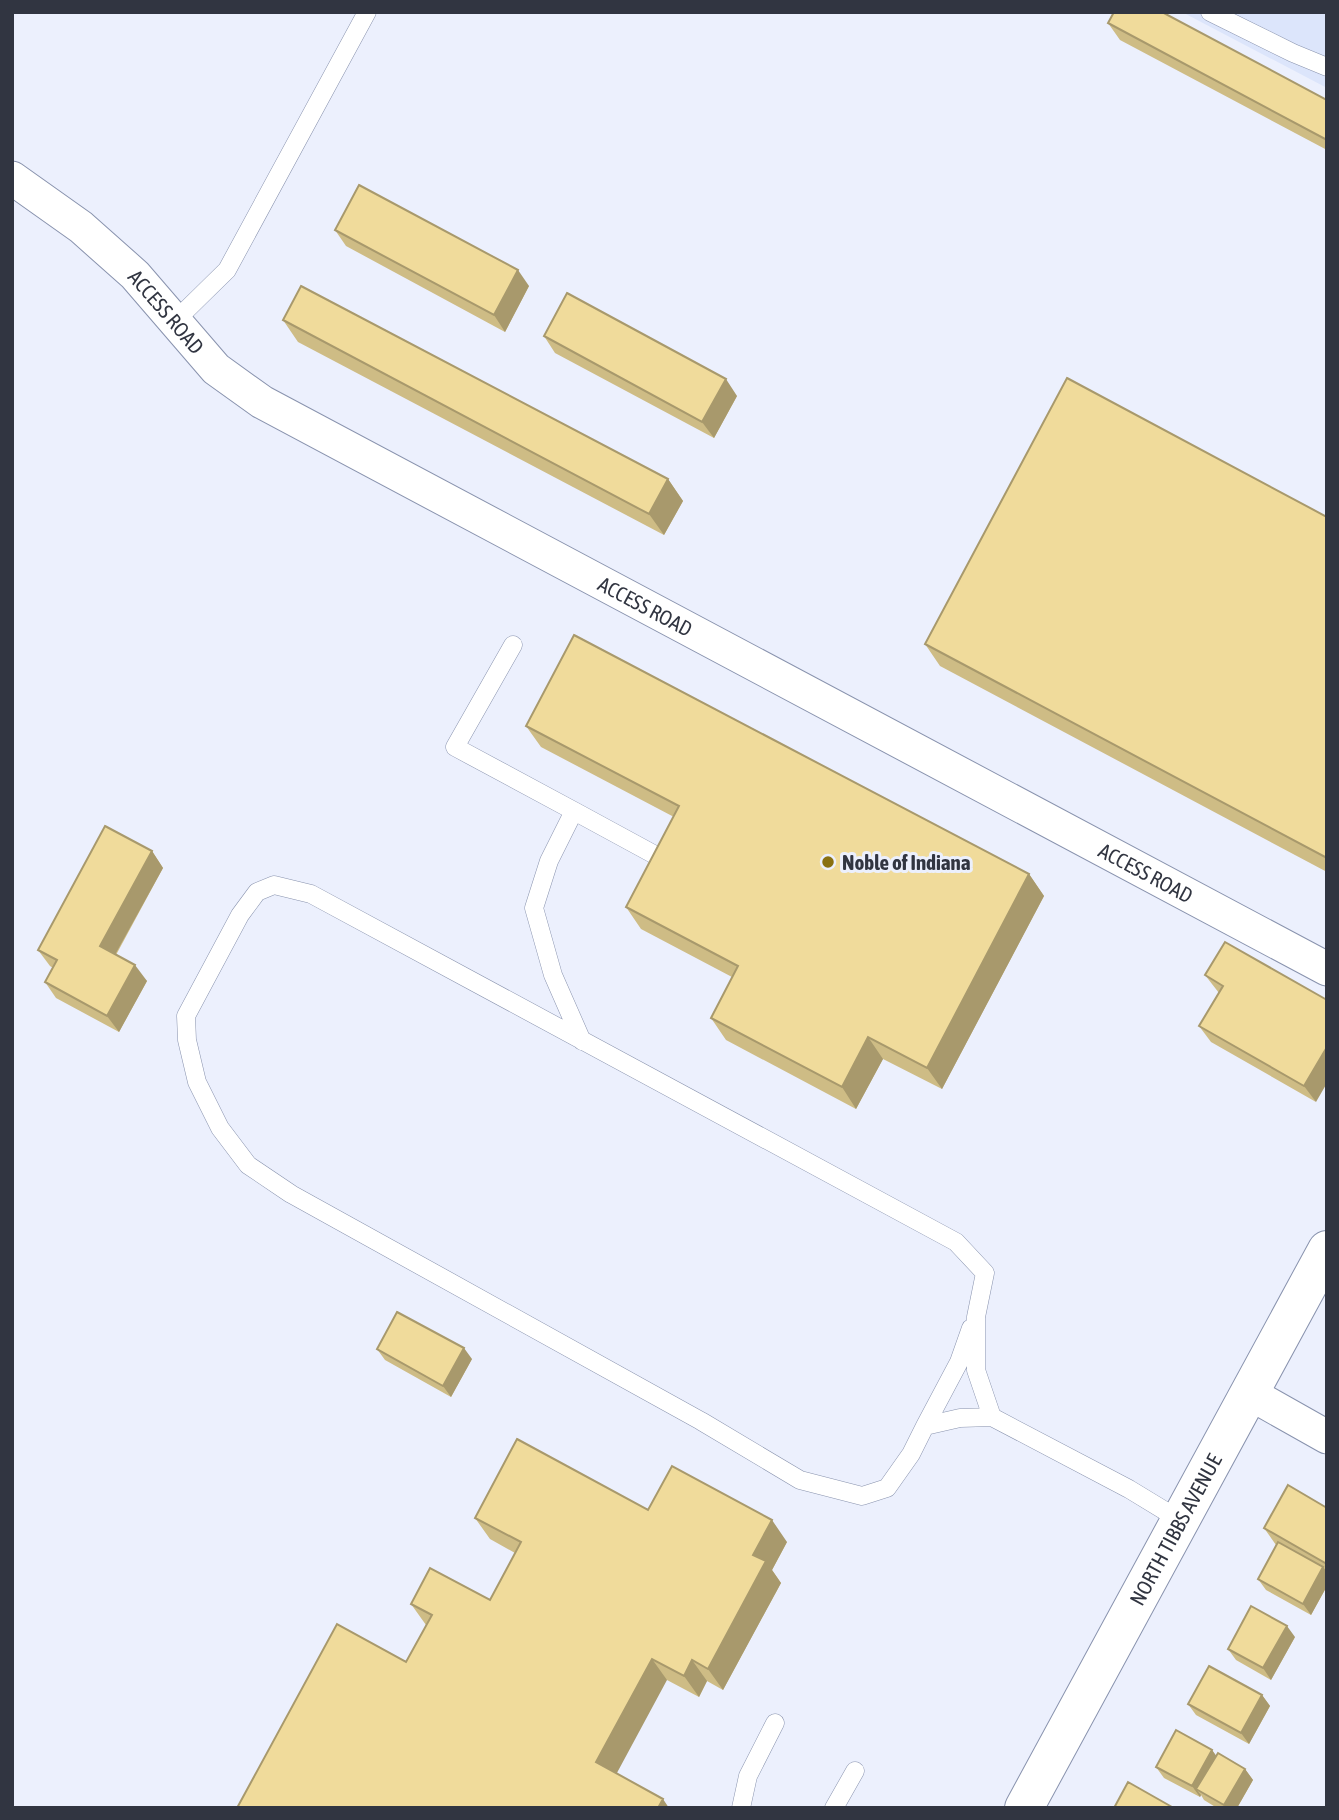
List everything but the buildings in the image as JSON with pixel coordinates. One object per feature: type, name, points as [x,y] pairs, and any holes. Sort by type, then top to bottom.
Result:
[{"type":"street","name":"ACCESS ROAD","points":[[12,178],[81,227],[135,275],[216,369],[262,402],[1327,969]]},
{"type":"street","name":"NORTH TIBBS AVENUE","points":[[1024,1808],[1327,1250]]},
{"type":"street","points":[[1249,1393],[1327,1437]]},
{"type":"lane","points":[[176,320],[227,270],[263,198],[366,12]]},
{"type":"lane","points":[[1210,12],[1327,67]]},
{"type":"lane","points":[[513,645],[455,747],[655,855]]},
{"type":"lane","points":[[573,811],[549,861],[534,908],[553,975],[582,1041]]},
{"type":"lane","points":[[274,885],[311,894],[582,1041],[956,1242],[985,1273],[976,1317],[959,1362],[911,1454],[887,1488],[862,1496],[800,1480],[701,1420],[292,1194],[248,1165],[220,1128],[197,1082],[187,1040],[186,1016],[240,915],[257,892],[274,885]]},
{"type":"lane","points":[[976,1317],[976,1370],[992,1417]]},
{"type":"lane","points":[[925,1426],[960,1418],[992,1417],[1129,1489],[1180,1520]]},
{"type":"lane","points":[[741,1808],[748,1776],[775,1723]]},
{"type":"lane","points":[[834,1808],[855,1771]]},
{"type":"shaded area","points":[[1182,12],[1327,12],[1327,88]]},
{"type":"place","name":"Noble of Indiana","points":[[828,862]]}]
